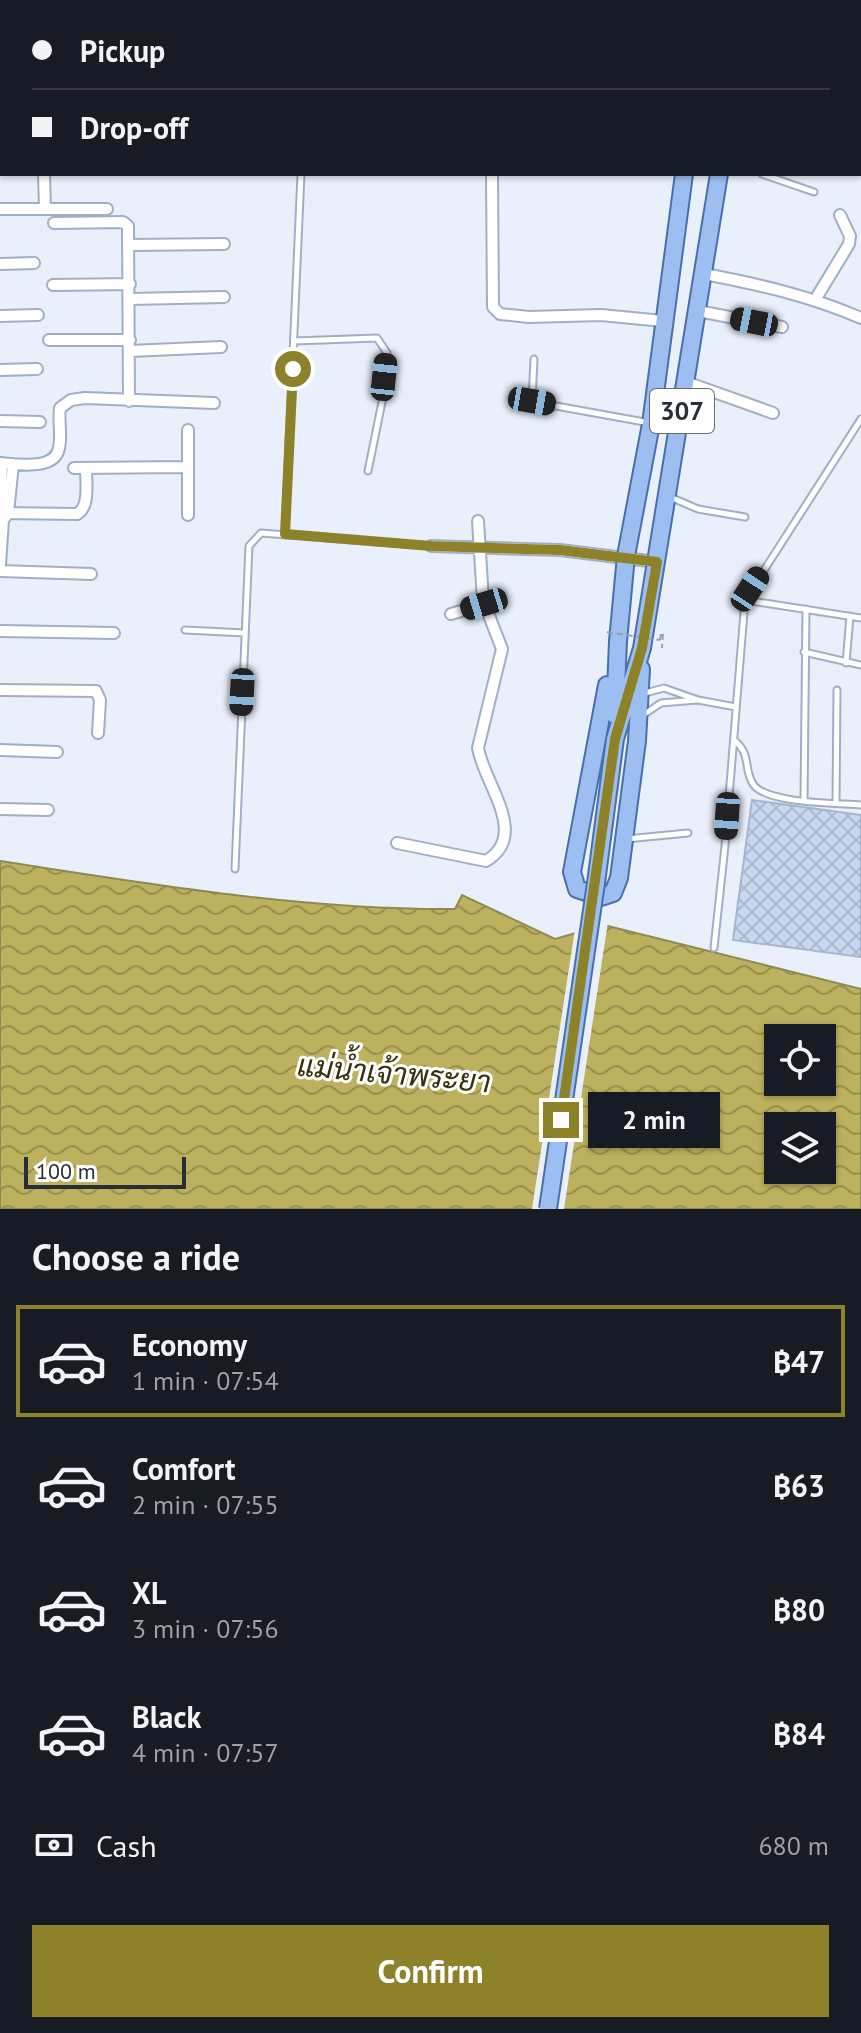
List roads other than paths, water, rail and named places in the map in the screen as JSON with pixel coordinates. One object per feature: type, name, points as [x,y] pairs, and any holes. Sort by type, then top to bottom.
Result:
[{"type":"main road","name":"307","points":[[615,739],[612,636],[651,424],[684,176]]},
{"type":"main road","name":"307","points":[[548,1209],[615,739],[642,648],[719,176]]},
{"type":"main road","points":[[612,636],[608,677],[572,872],[577,889],[601,897],[613,893],[619,878],[638,718],[642,648]]},
{"type":"street","points":[[44,176],[45,209]]},
{"type":"street","points":[[492,176],[495,311],[529,317],[601,315],[663,321]]},
{"type":"street","points":[[0,209],[107,209]]},
{"type":"street","points":[[815,300],[849,244],[847,226],[840,215]]},
{"type":"street","points":[[54,223],[123,222],[128,226],[129,401]]},
{"type":"street","points":[[130,245],[224,244]]},
{"type":"street","points":[[0,264],[34,263]]},
{"type":"street","points":[[704,274],[757,283],[861,318]]},
{"type":"street","points":[[53,285],[130,284]]},
{"type":"street","points":[[130,299],[224,297]]},
{"type":"street","points":[[698,311],[782,327]]},
{"type":"street","points":[[0,316],[38,315]]},
{"type":"street","points":[[49,340],[221,347]]},
{"type":"street","points":[[0,370],[37,369]]},
{"type":"street","points":[[686,382],[773,413]]},
{"type":"street","points":[[0,565],[5,463],[40,464],[53,459],[59,451],[59,415],[64,404],[85,398],[214,403]]},
{"type":"street","points":[[0,421],[40,422]]},
{"type":"street","points":[[188,430],[188,515]]},
{"type":"street","points":[[74,468],[187,467]]},
{"type":"street","points":[[2,514],[83,512],[86,506],[86,468]]},
{"type":"street","points":[[397,843],[486,861],[503,845],[506,827],[478,748],[502,649],[484,604],[478,521]]},
{"type":"street","points":[[431,546],[560,550],[657,562]]},
{"type":"street","points":[[0,571],[91,574]]},
{"type":"street","points":[[451,614],[484,604]]},
{"type":"street","points":[[0,631],[114,633]]},
{"type":"street","points":[[0,690],[96,691],[100,700],[98,733]]},
{"type":"street","points":[[0,750],[57,752]]},
{"type":"street","points":[[0,809],[48,810]]},
{"type":"lane","points":[[285,534],[301,176]]},
{"type":"lane","points":[[768,176],[814,192]]},
{"type":"lane","points":[[294,341],[377,338],[384,346],[387,353],[382,402],[368,471]]},
{"type":"lane","points":[[532,401],[534,359]]},
{"type":"lane","points":[[512,398],[651,424]]},
{"type":"lane","points":[[714,948],[745,600],[861,419]]},
{"type":"lane","points":[[668,496],[698,509],[745,517]]},
{"type":"lane","points":[[235,869],[249,546],[261,533],[431,546]]},
{"type":"lane","points":[[745,600],[861,618]]},
{"type":"lane","points":[[804,800],[806,609]]},
{"type":"lane","points":[[846,663],[850,616]]},
{"type":"lane","points":[[185,630],[245,633]]},
{"type":"lane","points":[[804,652],[861,665]]},
{"type":"lane","points":[[640,695],[664,688],[698,700],[736,707]]},
{"type":"lane","points":[[836,803],[837,690]]},
{"type":"lane","points":[[638,718],[661,703],[698,700]]},
{"type":"lane","points":[[733,740],[743,748],[752,783],[759,790],[775,797],[861,805]]},
{"type":"lane","points":[[625,839],[688,833]]},
{"type":"water","name":"แม่น้ำเจ้าพระยา","points":[[0,861],[227,894],[341,905],[455,909],[462,895],[555,939],[604,925],[861,989],[861,1209],[0,1209]]}]
